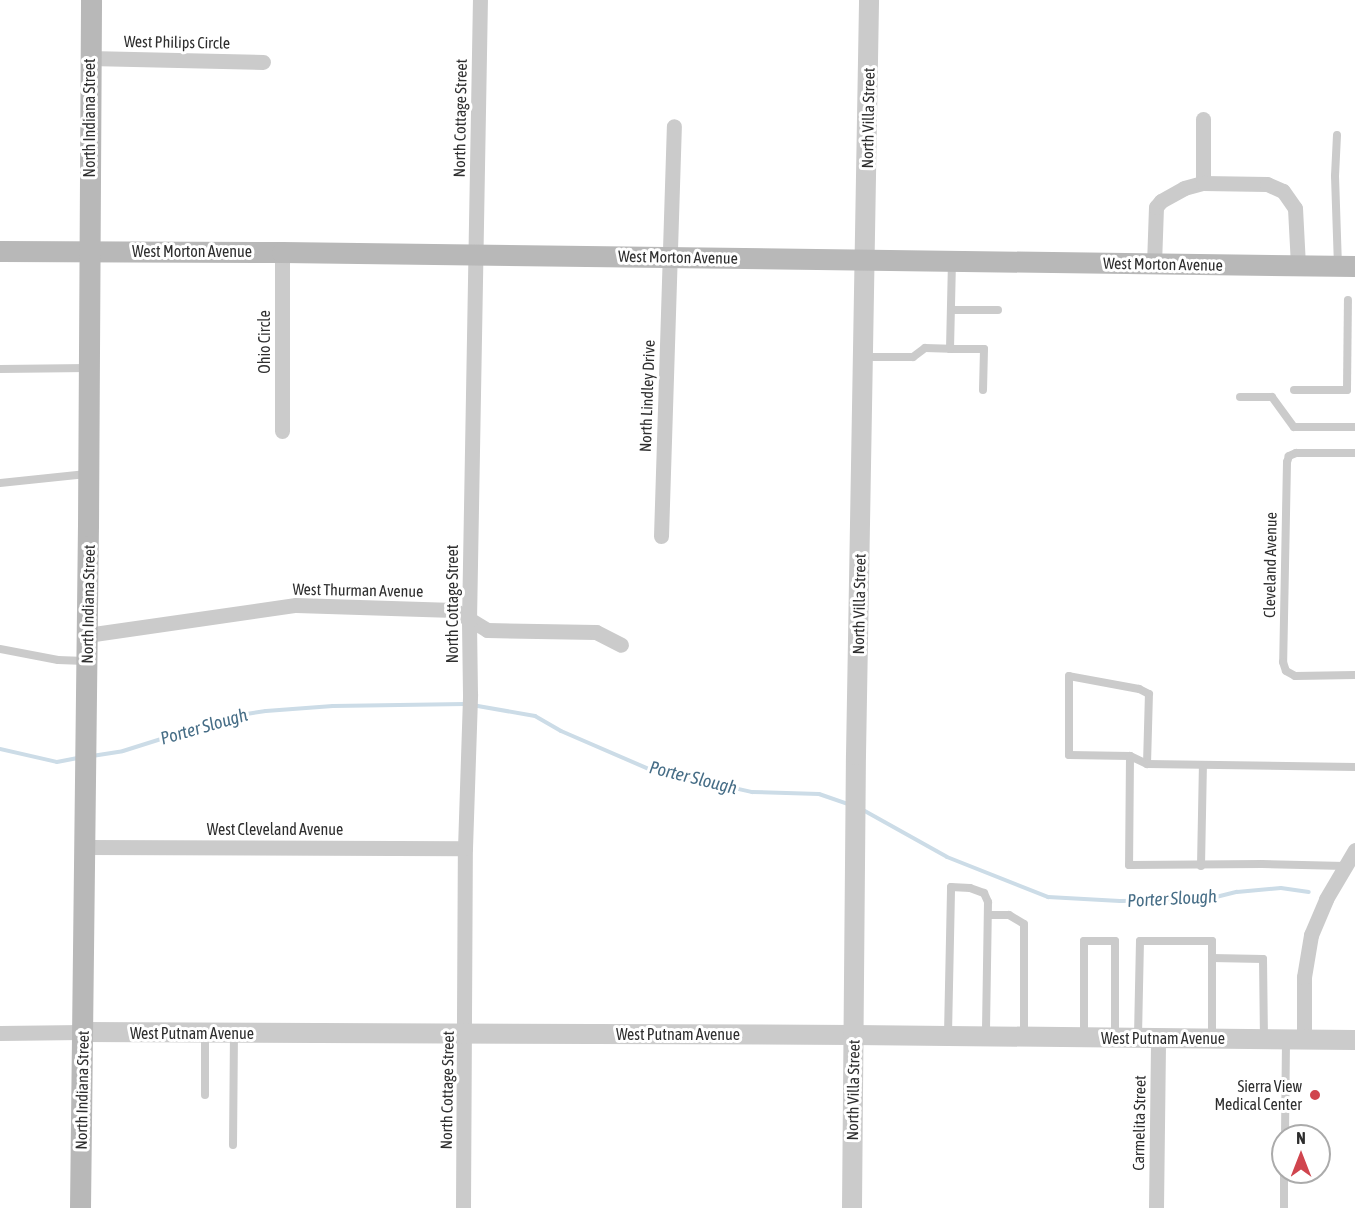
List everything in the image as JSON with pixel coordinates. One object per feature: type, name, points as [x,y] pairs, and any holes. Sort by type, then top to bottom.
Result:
[{"type":"main road","name":"North Indiana Street","points":[[80,1208],[89,474],[91,0]]},
{"type":"main road","name":"West Morton Avenue","points":[[0,251],[282,252],[1346,266]]},
{"type":"street","name":"North Cottage Street","points":[[463,1208],[466,1033],[465,848],[470,719],[469,621],[480,0]]},
{"type":"street","name":"North Villa Street","points":[[852,1208],[855,819],[870,0]]},
{"type":"street","name":"West Philips Circle","points":[[89,58],[263,62]]},
{"type":"street","points":[[1203,120],[1203,183]]},
{"type":"street","name":"North Lindley Drive","points":[[661,536],[674,126]]},
{"type":"street","points":[[1154,264],[1156,207],[1161,201],[1184,188],[1203,183],[1268,184],[1283,191],[1295,208],[1298,266]]},
{"type":"street","name":"Ohio Circle","points":[[282,252],[282,431]]},
{"type":"street","name":"West Thurman Avenue","points":[[87,635],[296,605],[454,610],[487,630],[596,632],[621,645]]},
{"type":"street","name":"West Cleveland Avenue","points":[[84,847],[465,848]]},
{"type":"street","points":[[1295,1039],[1311,935],[1326,899],[1355,850]]},
{"type":"street","name":"West Putnam Avenue","points":[[0,1033],[854,1035],[1355,1040]]},
{"type":"street","name":"Carmelita Street","points":[[1148,1038],[1156,1208]]},
{"type":"lane","points":[[1337,135],[1335,176],[1346,266]]},
{"type":"lane","points":[[950,349],[952,261]]},
{"type":"lane","points":[[1294,390],[1347,390],[1351,339],[1348,300]]},
{"type":"lane","points":[[951,310],[998,310]]},
{"type":"lane","points":[[864,357],[913,357],[925,348],[984,349],[983,390]]},
{"type":"lane","points":[[0,369],[89,368]]},
{"type":"lane","points":[[1240,397],[1272,397],[1294,427],[1355,427]]},
{"type":"lane","name":"Cleveland Avenue","points":[[1355,453],[1296,453],[1289,456],[1287,462],[1283,662],[1286,671],[1295,676],[1355,675]]},
{"type":"lane","points":[[0,483],[89,474]]},
{"type":"lane","points":[[0,649],[58,660],[87,662]]},
{"type":"lane","points":[[1147,764],[1149,694],[1139,689],[1069,676],[1069,755],[1130,756],[1147,764],[1355,767]]},
{"type":"lane","points":[[1130,756],[1129,865],[1262,864],[1346,867]]},
{"type":"lane","points":[[1201,866],[1203,765]]},
{"type":"lane","points":[[948,1037],[951,887],[979,890],[988,902],[986,1037]]},
{"type":"lane","points":[[988,915],[1009,915],[1024,924],[1024,1037]]},
{"type":"lane","points":[[1084,1038],[1084,941],[1115,941],[1115,1038]]},
{"type":"lane","points":[[1148,1038],[1140,941],[1212,942],[1212,1039]]},
{"type":"lane","points":[[1212,958],[1263,959],[1264,1039]]},
{"type":"lane","points":[[205,1033],[205,1095]]},
{"type":"lane","points":[[233,1145],[234,1033]]},
{"type":"lane","points":[[1286,1124],[1295,1039]]},
{"type":"lane","points":[[1284,1184],[1284,1208]]},
{"type":"waterway","name":"Porter Slough","points":[[92,756],[123,751],[234,716],[266,711],[333,706],[465,704]]},
{"type":"waterway","name":"Porter Slough","points":[[472,705],[535,716],[561,731],[649,769],[752,792],[819,794],[848,804]]},
{"type":"waterway","name":"Porter Slough","points":[[0,749],[57,762],[78,758]]},
{"type":"waterway","name":"Porter Slough","points":[[863,810],[947,857],[1048,897],[1120,901],[1204,900],[1237,892],[1281,888],[1309,892]]},
{"type":"place","name":"Sierra View Medical Center","points":[[1315,1095]]}]
